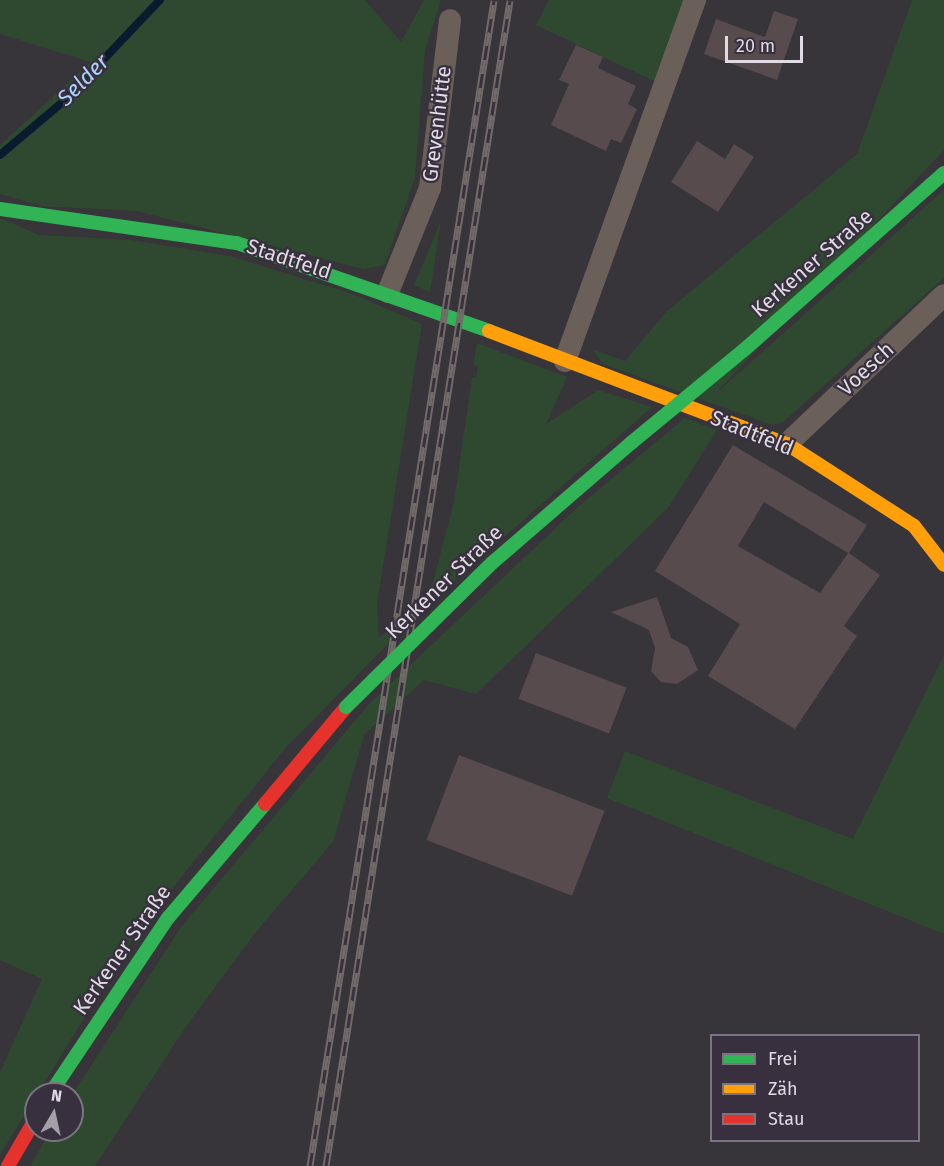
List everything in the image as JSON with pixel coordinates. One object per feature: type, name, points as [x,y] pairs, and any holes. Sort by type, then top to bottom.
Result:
[{"type":"main road","name":"Kerkener Straße","points":[[58,1082],[168,918],[346,707],[492,563],[631,443],[744,350],[944,173]]},
{"type":"main road","name":"Stadtfeld","points":[[0,209],[237,243],[388,292],[787,444],[914,526],[944,565]]},
{"type":"main road","points":[[8,1166],[24,1139]]},
{"type":"street","points":[[565,361],[695,0]]},
{"type":"street","name":"Grevenhütte","points":[[388,292],[430,188],[450,20]]},
{"type":"street","name":"Voesch","points":[[787,444],[944,295]]},
{"type":"green space","points":[[0,0],[365,0],[401,42],[424,0],[441,0],[425,50],[415,177],[385,265],[363,269],[137,211],[40,206],[0,194],[0,145],[91,62],[0,34]]},
{"type":"green space","points":[[549,0],[684,0],[656,82],[536,25]]},
{"type":"green space","points":[[912,0],[944,0],[944,150],[714,395],[944,190],[944,278],[782,423],[772,425],[603,364],[592,349],[625,361],[667,311],[857,154]]},
{"type":"green space","points":[[0,218],[39,235],[131,240],[230,256],[353,294],[422,324],[377,603],[379,638],[431,590],[454,502],[472,378],[476,378],[478,366],[473,365],[477,343],[567,377],[546,424],[598,390],[652,407],[429,603],[287,746],[137,932],[45,1082],[24,1082],[24,1116],[0,1155],[0,1072],[42,979],[0,960]]},
{"type":"green space","points":[[441,221],[430,292],[414,285]]},
{"type":"green space","points":[[685,418],[717,430],[668,508],[476,694],[424,680],[364,735],[333,842],[255,933],[185,1028],[95,1166],[30,1166],[44,1142],[84,1142],[84,1082],[80,1082],[181,927],[369,704],[580,505]]},
{"type":"green space","points":[[944,655],[944,934],[607,798],[625,751],[853,839]]},
{"type":"building","points":[[774,11],[798,19],[777,80],[704,54],[716,19],[765,37]]},
{"type":"building","points":[[576,45],[603,57],[598,68],[636,86],[628,104],[637,109],[621,143],[611,139],[606,151],[551,125],[569,84],[559,80]]},
{"type":"building","points":[[697,141],[725,159],[734,144],[754,157],[718,212],[671,182]]},
{"type":"building","points":[[733,445],[867,525],[849,553],[880,575],[844,626],[857,636],[795,729],[708,676],[740,624],[655,571]],"holes":[[[764,502],[848,553],[820,593],[738,546]]]},
{"type":"building","points":[[657,597],[671,638],[688,647],[698,670],[677,684],[661,682],[651,671],[655,648],[649,630],[611,612]]},
{"type":"building","points":[[536,653],[627,688],[609,734],[518,699]]},
{"type":"building","points":[[459,755],[605,811],[572,896],[426,840]]},
{"type":"waterway","name":"Selder","points":[[0,155],[65,100],[160,0]]},
{"type":"railway","points":[[310,1166],[494,0]]},
{"type":"railway","points":[[326,1166],[510,0]]},
{"type":"traffic: fast","points":[[744,350],[944,173]]},
{"type":"traffic: fast","points":[[0,209],[237,243],[489,331]]},
{"type":"traffic: fast","points":[[631,443],[744,350]]},
{"type":"traffic: fast","points":[[492,563],[631,443]]},
{"type":"traffic: fast","points":[[346,707],[492,563]]},
{"type":"traffic: fast","points":[[58,1082],[168,918],[265,804]]},
{"type":"traffic: slow","points":[[489,331],[787,444],[914,526],[944,565]]},
{"type":"traffic: jam","points":[[265,804],[346,707]]},
{"type":"traffic: jam","points":[[8,1166],[24,1139]]}]
